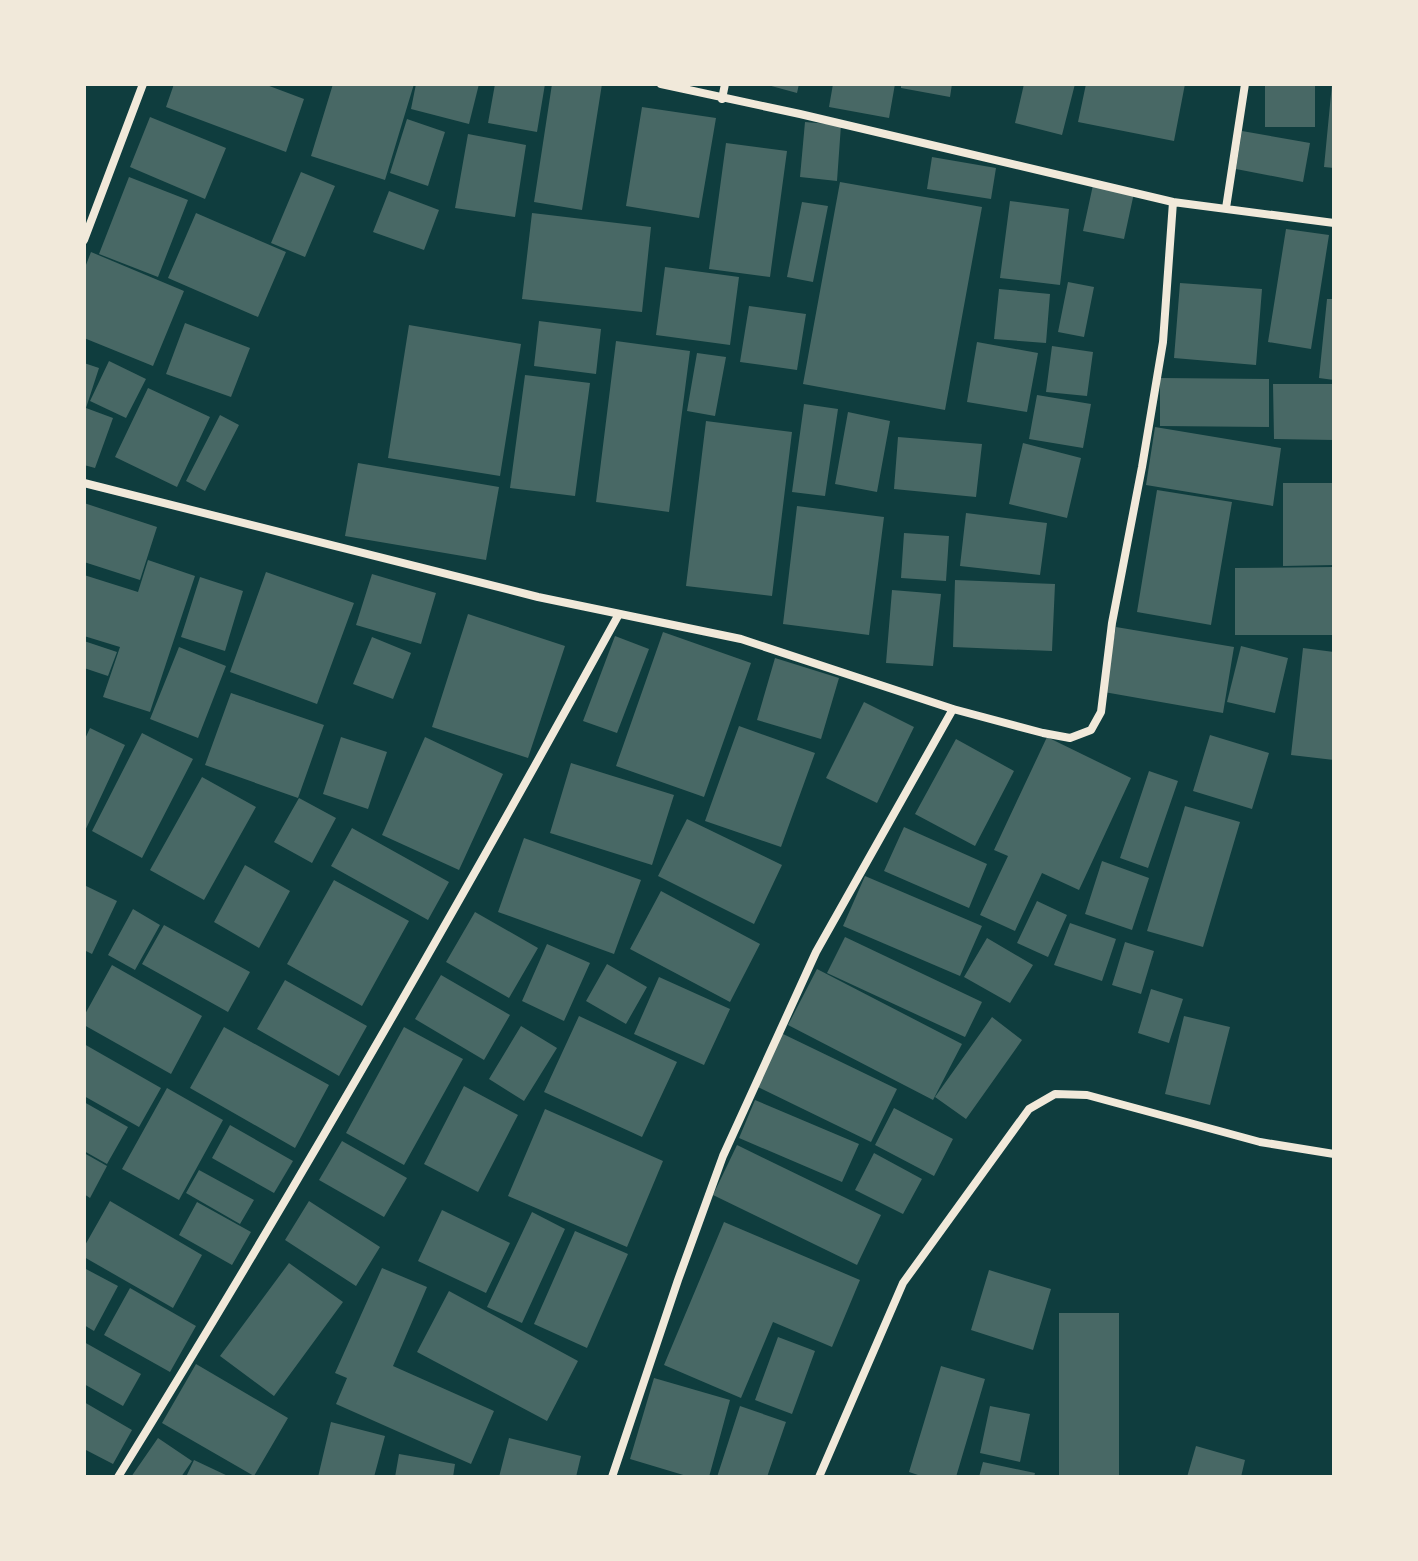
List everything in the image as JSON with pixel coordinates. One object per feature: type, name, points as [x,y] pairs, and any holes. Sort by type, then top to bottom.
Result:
[{"type":"street","points":[[84,240],[143,84]]},
{"type":"street","points":[[661,84],[1173,202],[1334,223]]},
{"type":"street","points":[[722,99],[725,84]]},
{"type":"street","points":[[1226,208],[1245,84]]},
{"type":"street","points":[[84,483],[356,553],[741,639],[953,709],[1070,738],[1091,730],[1101,712],[1112,623],[1163,342],[1173,202]]},
{"type":"street","points":[[118,1477],[365,1062],[533,771],[619,614]]},
{"type":"street","points":[[612,1477],[723,1156],[816,952],[953,709]]},
{"type":"street","points":[[819,1477],[903,1283],[1029,1109],[1055,1094],[1087,1095],[1260,1142],[1334,1154]]},
{"type":"building","points":[[174,84],[264,84],[304,99],[286,152],[166,107]]},
{"type":"building","points":[[333,84],[414,84],[385,180],[311,156]]},
{"type":"building","points":[[416,84],[479,84],[469,124],[411,109]]},
{"type":"building","points":[[495,84],[545,84],[537,132],[488,123]]},
{"type":"building","points":[[552,84],[602,84],[582,210],[534,202]]},
{"type":"building","points":[[764,84],[799,84],[797,93]]},
{"type":"building","points":[[833,84],[895,84],[889,118],[829,107]]},
{"type":"building","points":[[901,84],[952,84],[950,97],[901,88]]},
{"type":"building","points":[[1024,84],[1075,84],[1062,135],[1015,123]]},
{"type":"building","points":[[1086,84],[1185,84],[1174,141],[1078,122]]},
{"type":"building","points":[[1265,84],[1315,84],[1315,127],[1265,127]]},
{"type":"building","points":[[1334,84],[1334,168],[1324,167]]},
{"type":"building","points":[[642,107],[716,118],[699,218],[626,206]]},
{"type":"building","points":[[150,117],[226,148],[205,199],[130,167]]},
{"type":"building","points":[[407,119],[445,132],[428,186],[390,173]]},
{"type":"building","points":[[805,122],[841,125],[837,181],[800,177]]},
{"type":"building","points":[[1242,131],[1310,143],[1303,182],[1236,169]]},
{"type":"building","points":[[468,134],[526,145],[515,217],[455,208]]},
{"type":"building","points":[[726,143],[787,151],[770,277],[709,269]]},
{"type":"building","points":[[932,157],[996,168],[991,199],[927,189]]},
{"type":"building","points":[[301,172],[335,186],[305,257],[271,243]]},
{"type":"building","points":[[129,177],[188,200],[158,277],[99,254]]},
{"type":"building","points":[[840,182],[982,207],[945,410],[803,384]]},
{"type":"building","points":[[1093,185],[1134,193],[1124,239],[1083,231]]},
{"type":"building","points":[[389,191],[439,210],[424,250],[373,232]]},
{"type":"building","points":[[1010,201],[1069,209],[1060,285],[1000,278]]},
{"type":"building","points":[[802,202],[828,206],[813,282],[787,277]]},
{"type":"building","points":[[196,213],[286,252],[258,317],[168,278]]},
{"type":"building","points":[[532,213],[651,227],[642,312],[522,299]]},
{"type":"building","points":[[1286,229],[1329,235],[1311,349],[1268,342]]},
{"type":"building","points":[[91,252],[184,291],[153,366],[84,338],[84,270]]},
{"type":"building","points":[[665,267],[739,277],[730,345],[656,335]]},
{"type":"building","points":[[1068,282],[1094,287],[1084,337],[1058,332]]},
{"type":"building","points":[[1180,283],[1262,289],[1256,365],[1174,358]]},
{"type":"building","points":[[999,289],[1050,294],[1046,343],[994,339]]},
{"type":"building","points":[[1327,299],[1334,299],[1334,380],[1319,378]]},
{"type":"building","points":[[749,306],[806,314],[797,370],[740,362]]},
{"type":"building","points":[[539,321],[601,329],[596,374],[534,366]]},
{"type":"building","points":[[185,323],[250,348],[231,397],[166,374]]},
{"type":"building","points":[[409,325],[521,344],[500,476],[388,458]]},
{"type":"building","points":[[616,341],[690,351],[669,512],[596,502]]},
{"type":"building","points":[[977,342],[1038,353],[1027,412],[967,402]]},
{"type":"building","points":[[1052,346],[1093,352],[1087,396],[1046,392]]},
{"type":"building","points":[[697,353],[726,357],[715,416],[687,411]]},
{"type":"building","points":[[109,361],[146,379],[126,418],[90,401]]},
{"type":"building","points":[[84,363],[99,368],[86,408],[113,418],[95,468],[84,465]]},
{"type":"building","points":[[525,375],[590,383],[575,496],[510,488]]},
{"type":"building","points":[[1160,378],[1269,379],[1269,427],[1160,426]]},
{"type":"building","points":[[1273,384],[1334,384],[1334,440],[1274,439]]},
{"type":"building","points":[[148,388],[210,417],[177,487],[115,457]]},
{"type":"building","points":[[1037,395],[1091,404],[1083,448],[1029,439]]},
{"type":"building","points":[[804,404],[838,409],[825,496],[792,492]]},
{"type":"building","points":[[848,412],[890,421],[877,492],[835,484]]},
{"type":"building","points":[[220,415],[239,425],[205,491],[186,481]]},
{"type":"building","points":[[706,421],[792,432],[772,596],[686,586]]},
{"type":"building","points":[[1155,427],[1281,448],[1273,506],[1146,485]]},
{"type":"building","points":[[898,437],[982,444],[976,497],[894,489]]},
{"type":"building","points":[[1023,443],[1081,458],[1067,518],[1009,504]]},
{"type":"building","points":[[358,463],[499,487],[486,560],[345,536]]},
{"type":"building","points":[[1283,483],[1334,483],[1334,565],[1283,566]]},
{"type":"building","points":[[1157,490],[1232,502],[1211,625],[1137,612]]},
{"type":"building","points":[[84,503],[157,527],[140,580],[84,562]]},
{"type":"building","points":[[797,506],[884,517],[869,635],[783,624]]},
{"type":"building","points":[[966,513],[1047,523],[1040,575],[960,566]]},
{"type":"building","points":[[904,533],[949,536],[946,581],[901,578]]},
{"type":"building","points":[[148,560],[195,576],[150,712],[103,697],[120,647],[84,636],[84,575],[138,592]]},
{"type":"building","points":[[1334,567],[1334,635],[1235,635],[1235,568]]},
{"type":"building","points":[[266,572],[354,603],[317,704],[230,672]]},
{"type":"building","points":[[372,574],[436,593],[421,644],[356,625]]},
{"type":"building","points":[[200,577],[243,591],[225,651],[181,637]]},
{"type":"building","points":[[955,580],[1055,584],[1052,651],[953,647]]},
{"type":"building","points":[[892,590],[941,594],[933,666],[886,663]]},
{"type":"building","points":[[468,614],[565,646],[528,758],[432,727]]},
{"type":"building","points":[[1116,627],[1234,647],[1223,713],[1104,692]]},
{"type":"building","points":[[663,632],[751,663],[704,797],[616,766]]},
{"type":"building","points":[[615,636],[649,649],[617,733],[583,721]]},
{"type":"building","points":[[372,637],[411,653],[393,699],[353,684]]},
{"type":"building","points":[[84,641],[117,652],[108,676],[84,668]]},
{"type":"building","points":[[1241,646],[1288,658],[1275,713],[1227,702]]},
{"type":"building","points":[[179,647],[226,666],[198,738],[150,719]]},
{"type":"building","points":[[1303,648],[1334,652],[1334,760],[1291,755]]},
{"type":"building","points":[[775,658],[839,678],[821,739],[757,720]]},
{"type":"building","points":[[231,693],[324,725],[298,798],[205,765]]},
{"type":"building","points":[[864,702],[914,727],[877,803],[826,778]]},
{"type":"building","points":[[739,726],[815,753],[781,847],[705,821]]},
{"type":"building","points":[[90,728],[125,745],[84,833],[84,741]]},
{"type":"building","points":[[142,733],[193,759],[142,858],[92,831]]},
{"type":"building","points":[[1210,735],[1269,753],[1252,809],[1193,791]]},
{"type":"building","points":[[341,737],[387,752],[368,809],[323,794]]},
{"type":"building","points":[[425,737],[503,774],[459,870],[382,835]]},
{"type":"building","points":[[1047,737],[1131,778],[1079,890],[1042,873],[1015,931],[980,915],[1008,856],[994,850]]},
{"type":"building","points":[[956,739],[1014,771],[975,846],[915,814]]},
{"type":"building","points":[[571,763],[674,795],[652,865],[550,833]]},
{"type":"building","points":[[1149,771],[1178,781],[1148,868],[1120,858]]},
{"type":"building","points":[[202,777],[256,807],[204,900],[150,870]]},
{"type":"building","points":[[299,798],[336,818],[312,863],[274,842]]},
{"type":"building","points":[[1185,806],[1240,822],[1203,947],[1147,931]]},
{"type":"building","points":[[687,819],[782,865],[754,924],[658,876]]},
{"type":"building","points":[[904,827],[987,864],[969,908],[884,871]]},
{"type":"building","points":[[352,828],[449,882],[428,920],[331,866]]},
{"type":"building","points":[[524,838],[641,880],[614,954],[498,912]]},
{"type":"building","points":[[1102,861],[1149,878],[1132,930],[1085,914]]},
{"type":"building","points":[[245,865],[290,891],[259,948],[214,922]]},
{"type":"building","points":[[865,876],[982,926],[960,976],[843,926]]},
{"type":"building","points":[[334,880],[409,921],[362,1006],[287,964]]},
{"type":"building","points":[[84,885],[117,901],[92,954],[84,950]]},
{"type":"building","points":[[661,891],[760,944],[730,1002],[630,949]]},
{"type":"building","points":[[1037,901],[1067,915],[1048,957],[1017,943]]},
{"type":"building","points":[[133,909],[160,925],[135,970],[108,955]]},
{"type":"building","points":[[475,912],[538,948],[509,998],[446,962]]},
{"type":"building","points":[[1070,923],[1116,939],[1102,981],[1054,965]]},
{"type":"building","points":[[164,925],[250,972],[228,1012],[142,964]]},
{"type":"building","points":[[845,937],[982,1002],[965,1037],[827,973]]},
{"type":"building","points":[[987,938],[1033,965],[1010,1003],[964,977]]},
{"type":"building","points":[[1125,942],[1154,951],[1141,994],[1112,985]]},
{"type":"building","points":[[547,944],[590,963],[564,1021],[522,1001]]},
{"type":"building","points":[[607,964],[647,987],[626,1024],[586,1001]]},
{"type":"building","points":[[112,965],[202,1016],[171,1074],[84,1025],[84,1016]]},
{"type":"building","points":[[817,969],[962,1044],[933,1100],[788,1025]]},
{"type":"building","points":[[441,975],[510,1015],[484,1060],[415,1019]]},
{"type":"building","points":[[659,977],[730,1009],[704,1065],[634,1034]]},
{"type":"building","points":[[285,980],[367,1026],[339,1076],[257,1029]]},
{"type":"building","points":[[1151,989],[1183,999],[1169,1043],[1138,1033]]},
{"type":"building","points":[[579,1016],[677,1062],[642,1137],[544,1092]]},
{"type":"building","points":[[1184,1016],[1230,1027],[1210,1105],[1165,1094]]},
{"type":"building","points":[[992,1017],[1022,1040],[966,1119],[935,1097]]},
{"type":"building","points":[[521,1026],[557,1048],[524,1101],[489,1079]]},
{"type":"building","points":[[224,1027],[329,1085],[295,1148],[190,1088]]},
{"type":"building","points":[[404,1027],[463,1059],[404,1165],[346,1133]]},
{"type":"building","points":[[781,1033],[897,1089],[871,1142],[756,1086]]},
{"type":"building","points":[[84,1044],[161,1088],[139,1127],[84,1096]]},
{"type":"building","points":[[464,1086],[518,1115],[478,1192],[424,1164]]},
{"type":"building","points":[[167,1088],[223,1120],[179,1200],[122,1169]]},
{"type":"building","points":[[755,1100],[859,1144],[842,1182],[739,1138]]},
{"type":"building","points":[[84,1102],[128,1127],[107,1164],[84,1151]]},
{"type":"building","points":[[894,1108],[953,1139],[934,1176],[875,1145]]},
{"type":"building","points":[[545,1109],[663,1161],[627,1247],[508,1196]]},
{"type":"building","points":[[230,1125],[293,1161],[274,1193],[212,1158]]},
{"type":"building","points":[[342,1141],[407,1178],[384,1217],[319,1180]]},
{"type":"building","points":[[737,1145],[881,1215],[857,1265],[713,1195]]},
{"type":"building","points":[[84,1153],[107,1166],[90,1198],[84,1194]]},
{"type":"building","points":[[874,1153],[922,1179],[903,1214],[855,1190]]},
{"type":"building","points":[[199,1170],[254,1200],[240,1224],[186,1193]]},
{"type":"building","points":[[110,1201],[202,1255],[173,1308],[84,1257],[84,1247]]},
{"type":"building","points":[[309,1201],[380,1247],[356,1286],[285,1240]]},
{"type":"building","points":[[197,1202],[251,1232],[232,1265],[179,1235]]},
{"type":"building","points":[[442,1210],[510,1243],[486,1293],[418,1261]]},
{"type":"building","points":[[532,1212],[565,1229],[522,1323],[487,1307]]},
{"type":"building","points":[[724,1222],[860,1280],[832,1347],[773,1322],[741,1398],[664,1365]]},
{"type":"building","points":[[575,1231],[628,1254],[587,1348],[534,1324]]},
{"type":"building","points":[[289,1263],[343,1302],[274,1396],[220,1356]]},
{"type":"building","points":[[84,1268],[118,1286],[94,1331],[84,1325]]},
{"type":"building","points":[[382,1268],[427,1287],[393,1366],[494,1411],[471,1464],[336,1404],[347,1378],[335,1373]]},
{"type":"building","points":[[989,1270],[1051,1289],[1033,1350],[971,1330]]},
{"type":"building","points":[[130,1288],[196,1326],[170,1372],[104,1335]]},
{"type":"building","points":[[449,1291],[578,1361],[547,1421],[417,1352]]},
{"type":"building","points":[[1059,1313],[1119,1313],[1119,1477],[1059,1477]]},
{"type":"building","points":[[778,1337],[815,1351],[792,1414],[755,1400]]},
{"type":"building","points":[[84,1342],[141,1374],[123,1406],[84,1384]]},
{"type":"building","points":[[196,1364],[288,1418],[254,1476],[162,1423]]},
{"type":"building","points":[[941,1366],[985,1379],[956,1477],[924,1477],[909,1472]]},
{"type":"building","points":[[654,1378],[730,1400],[709,1477],[690,1477],[630,1459]]},
{"type":"building","points":[[84,1402],[132,1430],[113,1464],[84,1449]]},
{"type":"building","points":[[740,1406],[786,1422],[767,1477],[717,1477]]},
{"type":"building","points":[[990,1406],[1030,1414],[1020,1462],[980,1453]]},
{"type":"building","points":[[331,1422],[385,1436],[374,1477],[318,1477]]},
{"type":"building","points":[[158,1438],[192,1461],[181,1477],[131,1477]]},
{"type":"building","points":[[509,1438],[581,1456],[576,1477],[499,1477]]},
{"type":"building","points":[[1196,1446],[1245,1460],[1241,1477],[1187,1477]]},
{"type":"building","points":[[399,1454],[455,1464],[453,1477],[395,1477]]},
{"type":"building","points":[[194,1460],[230,1477],[186,1477]]},
{"type":"building","points":[[983,1462],[1035,1473],[1034,1477],[979,1477]]}]
